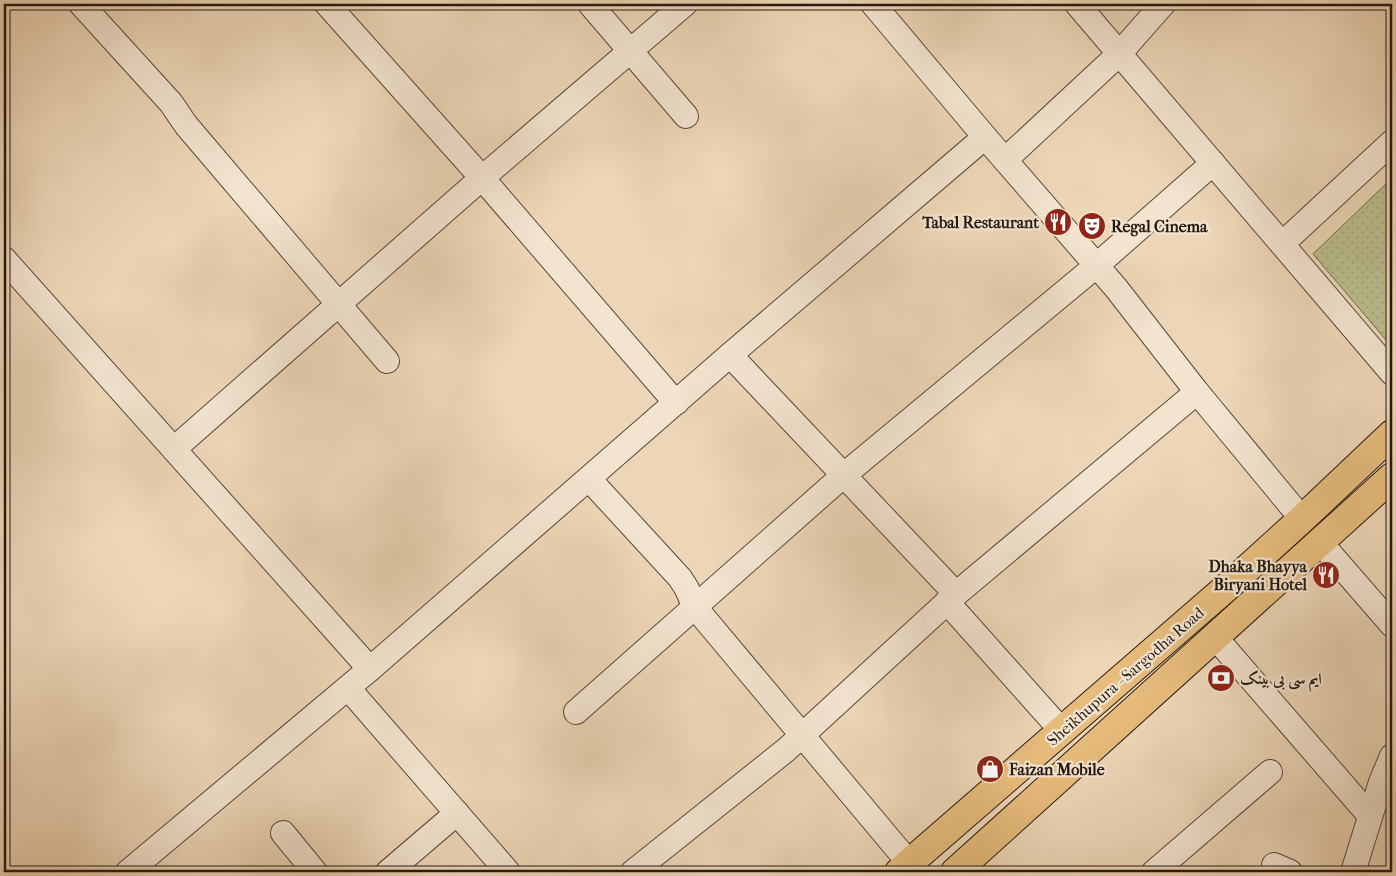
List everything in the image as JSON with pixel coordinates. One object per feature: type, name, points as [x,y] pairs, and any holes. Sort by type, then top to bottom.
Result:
[{"type":"highway","name":"Sheikhupura - Sargodha Road","points":[[904,868],[1227,587],[1392,434]]},
{"type":"highway","name":"Sheikhupura - Sargodha Road","points":[[955,872],[1392,477]]},
{"type":"street","points":[[81,4],[171,103],[186,124],[386,361]]},
{"type":"street","points":[[327,4],[482,178],[676,403]]},
{"type":"street","points":[[590,4],[686,116]]},
{"type":"street","points":[[174,449],[482,178],[685,4]]},
{"type":"street","points":[[873,4],[1116,288],[1197,392],[1302,519]]},
{"type":"street","points":[[1077,4],[1392,372]]},
{"type":"street","points":[[1005,160],[1120,54],[1163,4]]},
{"type":"street","points":[[128,872],[348,688],[985,137]]},
{"type":"street","points":[[1282,244],[1392,142]]},
{"type":"street","points":[[576,712],[844,475],[1096,266],[1213,162]]},
{"type":"street","points":[[4,259],[370,669]]},
{"type":"street","points":[[730,356],[844,475],[951,598],[1062,731]]},
{"type":"street","points":[[645,869],[786,750],[951,598],[1197,392]]},
{"type":"street","points":[[589,478],[680,578],[694,606],[802,734],[904,868]]},
{"type":"street","points":[[1320,542],[1392,625]]},
{"type":"street","points":[[1216,637],[1370,816]]},
{"type":"street","points":[[348,688],[508,872]]},
{"type":"street","points":[[1353,872],[1381,782],[1392,756]]},
{"type":"street","points":[[1154,872],[1270,772]]},
{"type":"street","points":[[388,872],[457,813]]},
{"type":"street","points":[[283,833],[315,872]]},
{"type":"green space","points":[[1392,178],[1392,347],[1313,254]]},
{"type":"place","name":"Tabal Restaurant","points":[[1058,222]]},
{"type":"place","name":"Regal Cinema","points":[[1092,226]]},
{"type":"place","name":"Dhaka Bhayya Biryani Hotel","points":[[1326,575]]},
{"type":"place","name":"ایم سی بی بینک","points":[[1221,678]]},
{"type":"place","name":"Faizan Mobile","points":[[990,769]]}]
